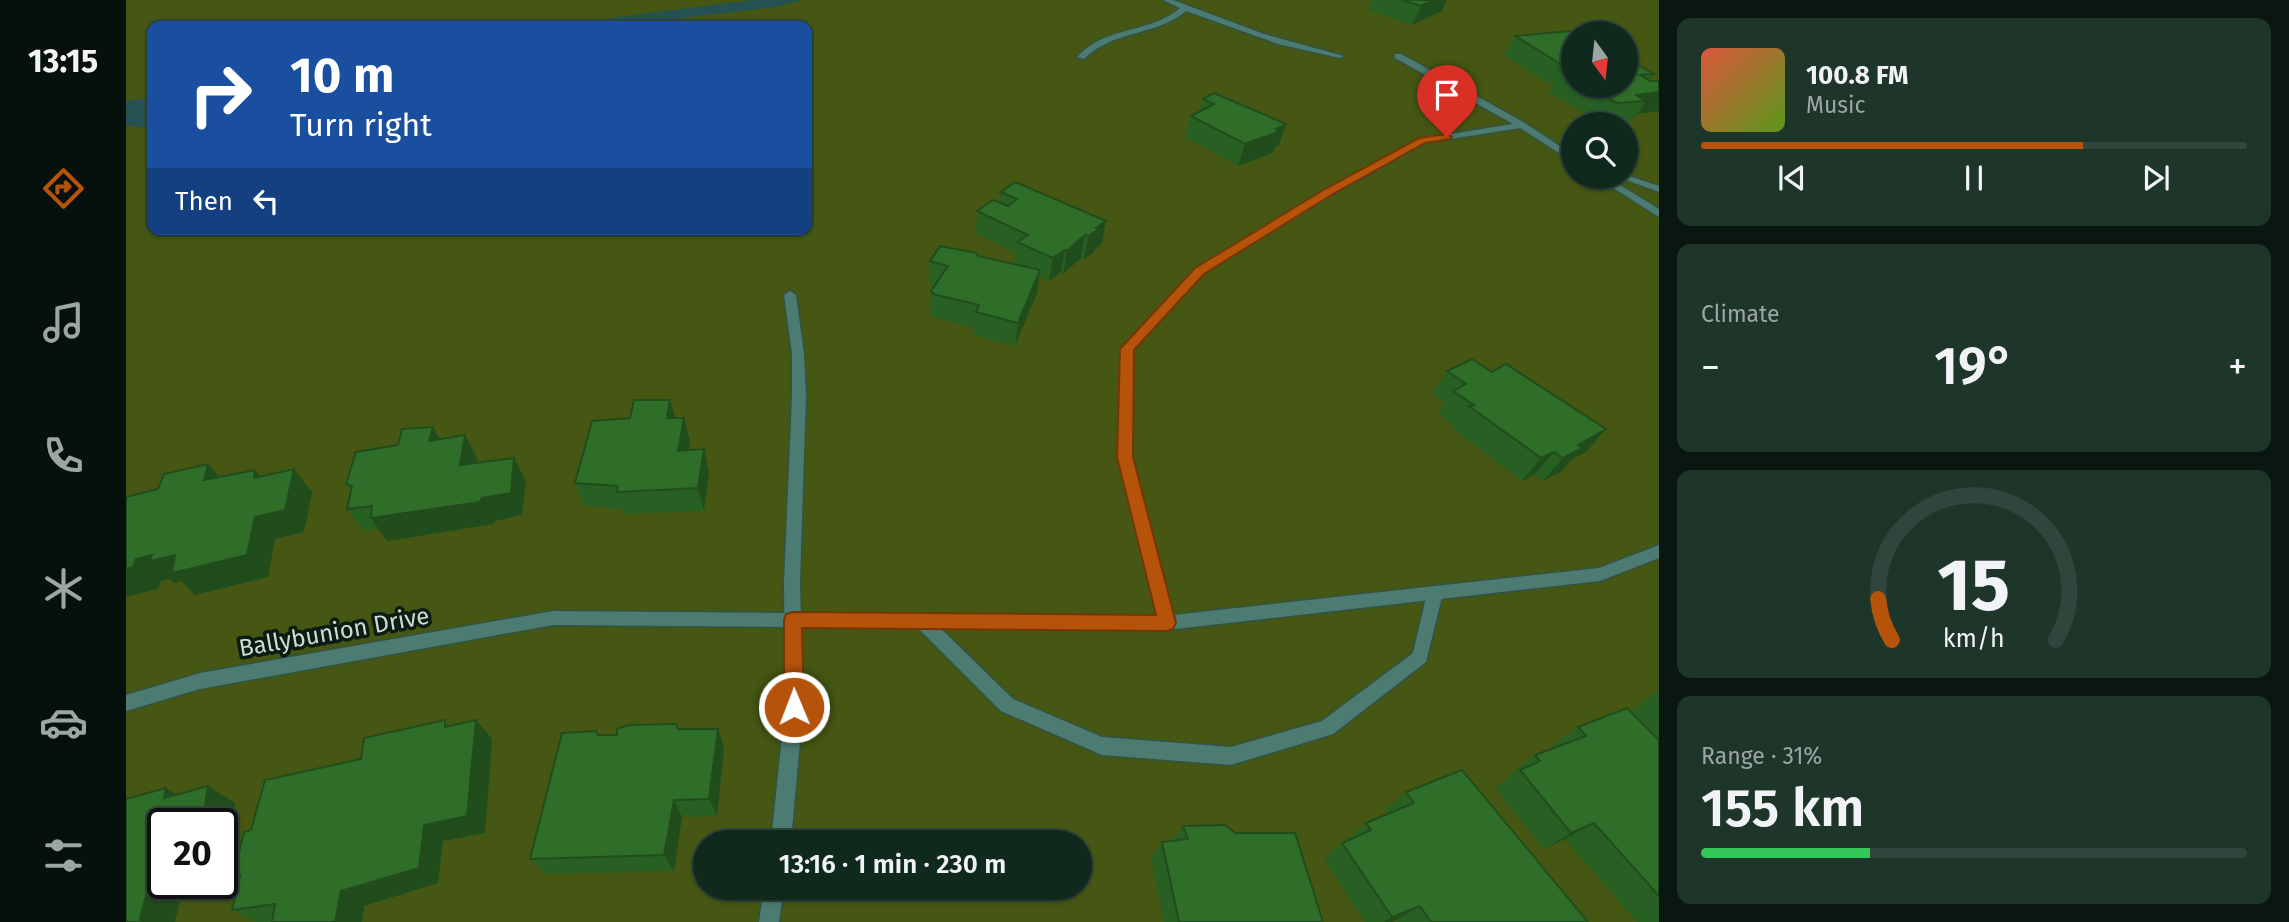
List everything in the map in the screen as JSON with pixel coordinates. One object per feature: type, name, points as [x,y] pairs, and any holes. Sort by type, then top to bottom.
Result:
[{"type":"street","points":[[1167,0],[1244,30],[1312,51],[1340,56]]},
{"type":"street","points":[[1081,57],[1086,50],[1105,39],[1169,18],[1185,8]]},
{"type":"street","points":[[1398,56],[1522,125],[1561,151]]},
{"type":"street","points":[[1167,623],[1125,457],[1127,349],[1200,271],[1329,192],[1422,141],[1522,125]]},
{"type":"street","points":[[1638,182],[1659,189]]},
{"type":"street","points":[[1620,189],[1659,214]]},
{"type":"street","points":[[782,830],[794,707],[793,620],[799,396],[798,354],[790,295]]},
{"type":"street","name":"Ballybunion Drive","points":[[126,703],[200,681],[553,618],[1167,623],[1600,574],[1659,551]]},
{"type":"street","points":[[922,621],[1007,705],[1102,746],[1231,756],[1327,728],[1420,657],[1435,593]]},
{"type":"street","points":[[769,922],[772,900]]},
{"type":"green space","points":[[126,0],[1659,0],[1659,922],[126,922]]},
{"type":"water","points":[[752,0],[803,0],[776,7],[672,19],[585,21]]},
{"type":"water","points":[[147,99],[147,128],[126,125],[126,101]]},
{"type":"building","points":[[1402,0],[1434,0],[1421,6]]},
{"type":"building","points":[[1561,32],[1561,63],[1559,63],[1515,36]]},
{"type":"building","points":[[1638,65],[1654,74],[1640,75],[1650,81],[1659,81],[1659,92],[1638,95]]},
{"type":"building","points":[[1214,93],[1286,124],[1276,129],[1280,131],[1245,144],[1191,116],[1214,104],[1203,99]]},
{"type":"building","points":[[1638,96],[1646,101],[1617,103],[1608,98]]},
{"type":"building","points":[[1015,182],[1106,221],[1096,228],[1098,230],[1085,235],[1067,251],[1053,258],[1017,242],[1028,235],[977,211],[993,200],[1008,206],[1017,199],[1001,192]]},
{"type":"building","points":[[940,246],[1040,270],[1018,323],[976,312],[979,305],[933,294],[931,291],[948,266],[930,261]]},
{"type":"building","points":[[1472,359],[1492,372],[1506,364],[1606,429],[1578,445],[1582,448],[1563,458],[1554,452],[1541,458],[1469,406],[1474,405],[1453,391],[1466,384],[1447,371]]},
{"type":"building","points":[[634,400],[670,400],[667,418],[684,418],[678,451],[704,449],[698,488],[617,492],[617,486],[575,483],[592,421],[630,418]]},
{"type":"building","points":[[433,427],[429,441],[465,435],[460,465],[514,458],[511,493],[482,498],[480,502],[371,518],[372,506],[347,509],[352,486],[346,484],[356,452],[398,445],[402,429]]},
{"type":"building","points":[[208,464],[204,480],[255,470],[254,478],[294,469],[285,510],[255,517],[247,555],[172,573],[175,555],[150,561],[152,555],[136,559],[133,567],[126,569],[126,497],[158,489],[164,474]]},
{"type":"building","points":[[1627,708],[1659,740],[1659,896],[1594,823],[1571,833],[1520,770],[1540,761],[1535,755],[1586,736],[1578,727]]},
{"type":"building","points":[[445,720],[445,727],[476,720],[467,816],[424,825],[419,868],[341,891],[335,922],[272,922],[275,904],[232,910],[235,899],[238,899],[238,856],[244,832],[251,830],[265,780],[361,759],[364,738]]},
{"type":"building","points":[[676,724],[678,729],[718,729],[709,799],[674,800],[664,855],[530,859],[562,733],[596,731],[598,735],[617,735],[617,729],[629,725]]},
{"type":"building","points":[[1462,770],[1588,922],[1431,922],[1420,906],[1392,917],[1342,843],[1371,830],[1366,823],[1414,803],[1406,792]]},
{"type":"building","points":[[208,786],[205,808],[147,808],[147,892],[139,922],[126,922],[126,799],[166,788],[164,798]]},
{"type":"building","points":[[1225,825],[1235,833],[1295,833],[1323,922],[1179,922],[1162,842],[1188,839],[1183,826]]},
{"type":"route","points":[[794,707],[793,620],[1167,623],[1125,457],[1127,349],[1200,271],[1329,192],[1422,141],[1447,137]]}]
